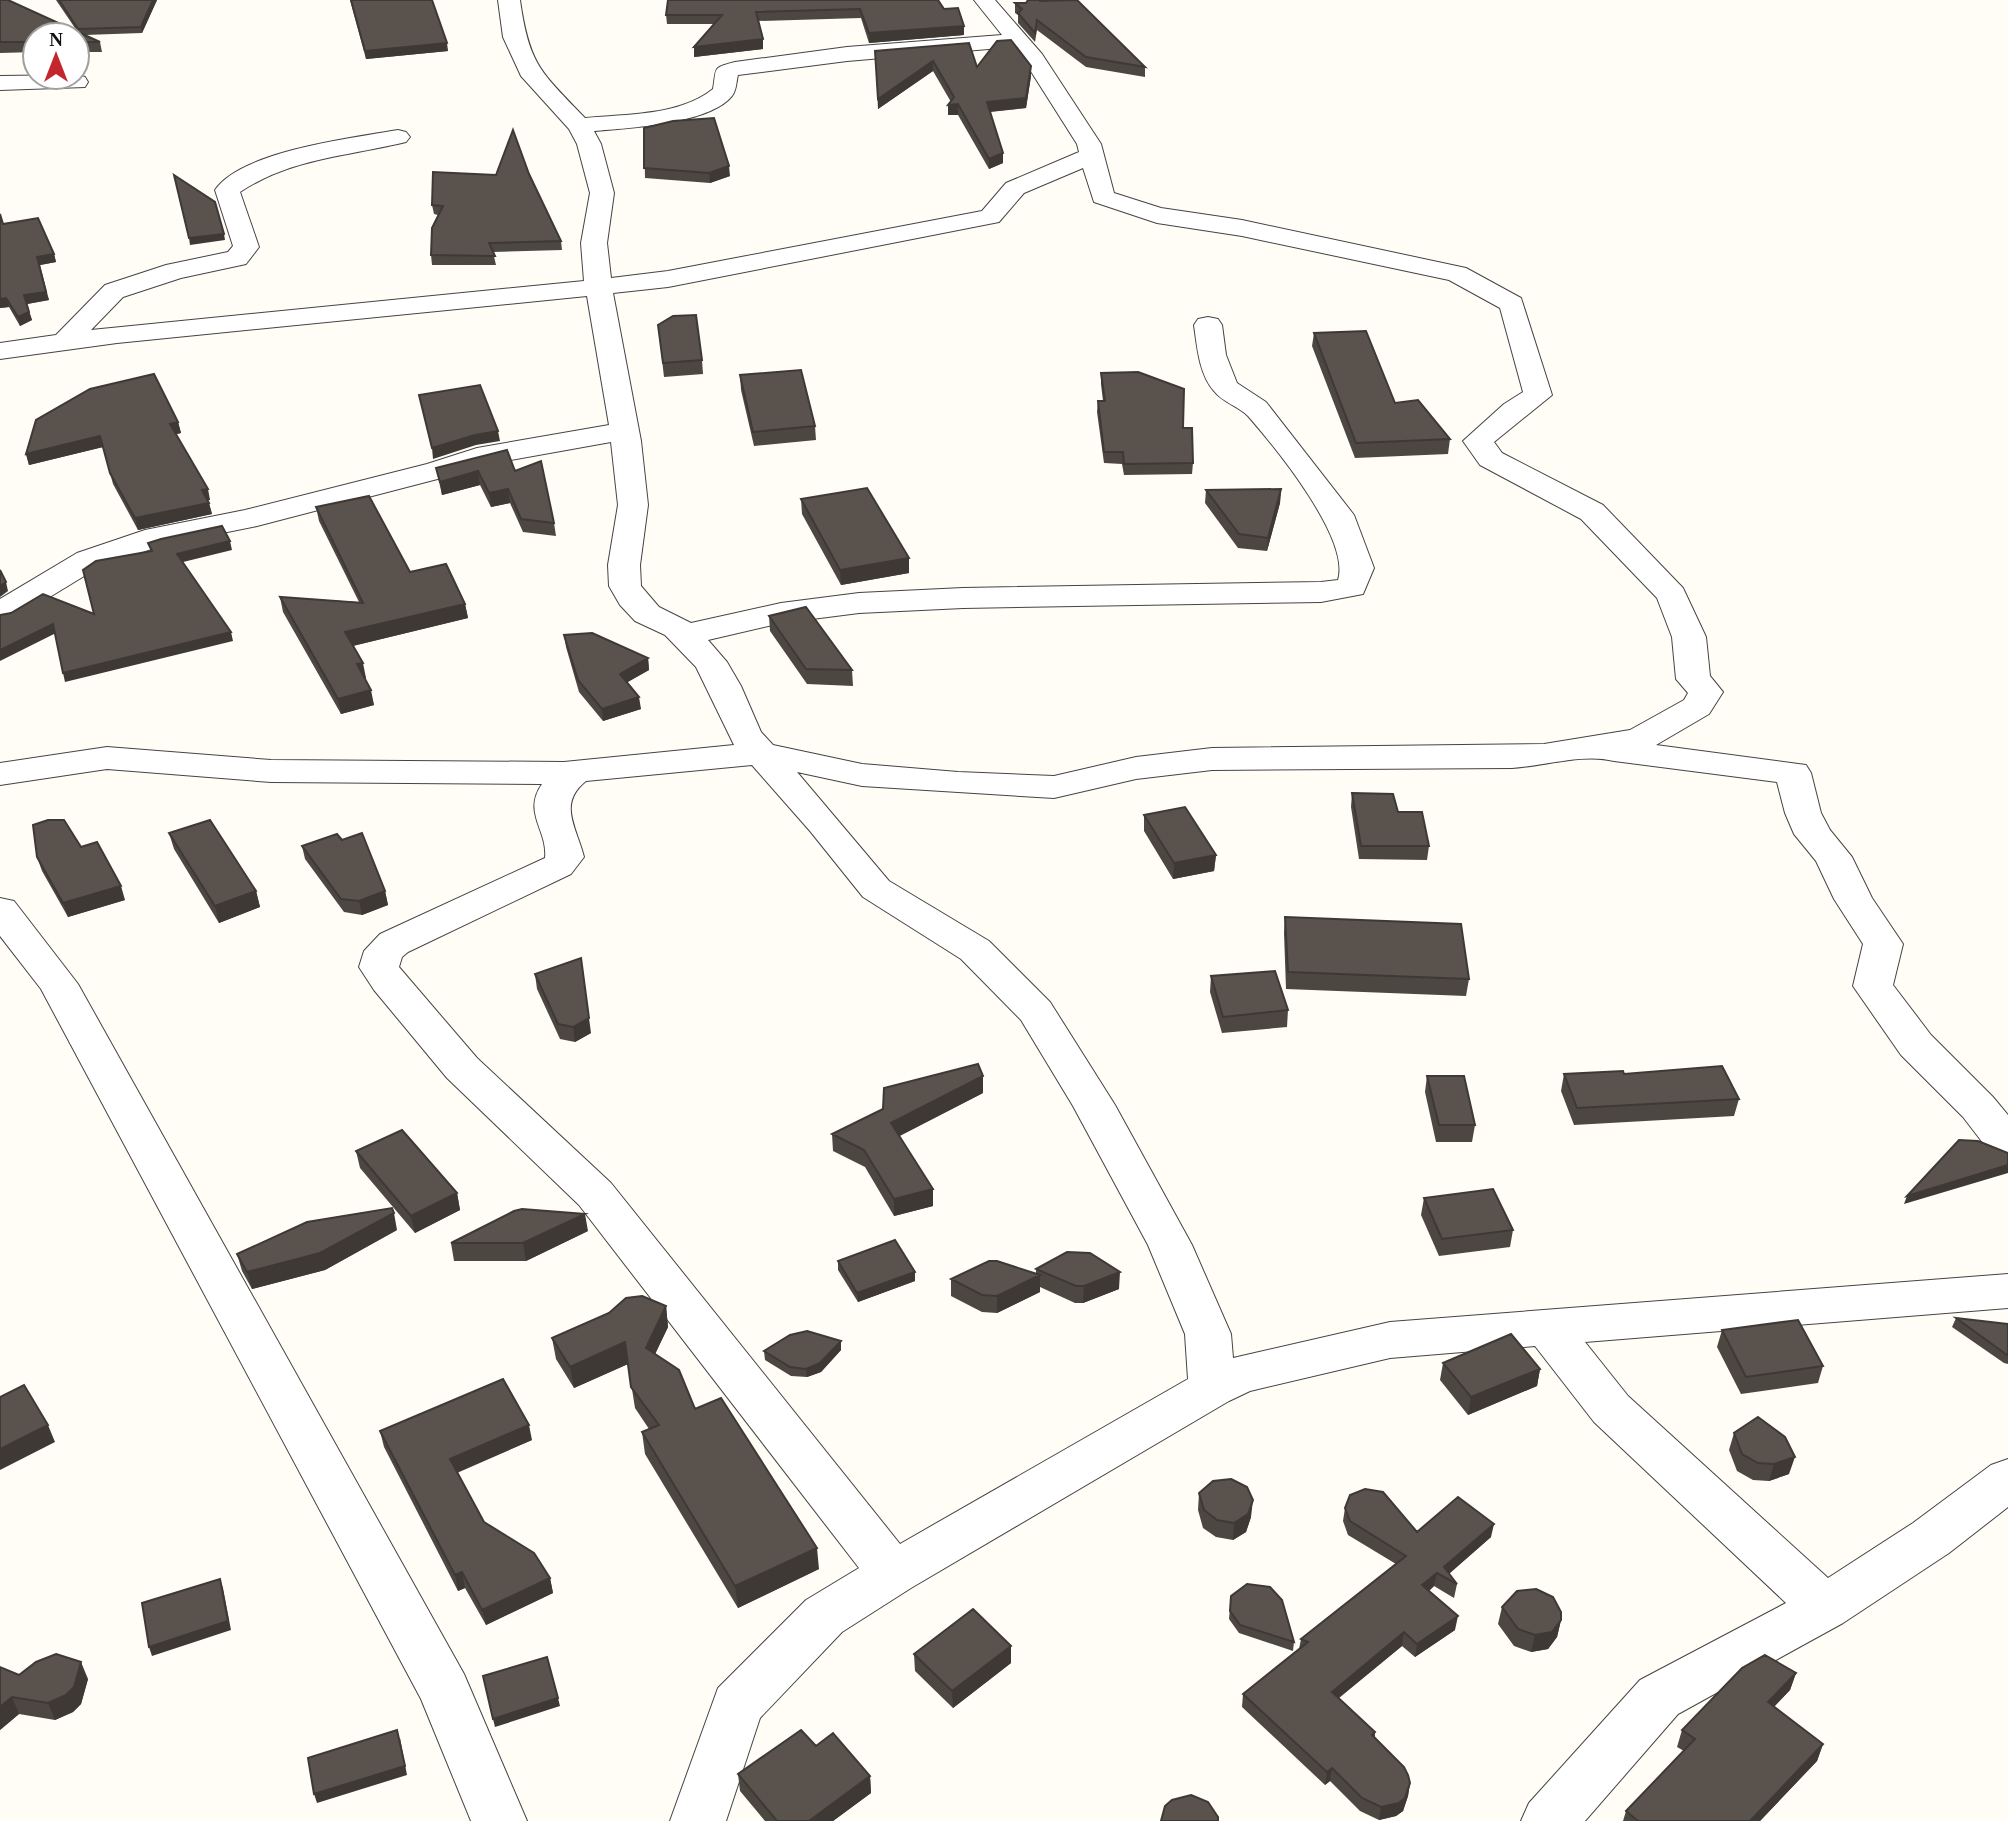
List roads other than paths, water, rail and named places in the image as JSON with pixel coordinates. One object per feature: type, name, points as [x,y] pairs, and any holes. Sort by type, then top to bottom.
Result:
[{"type":"street","points":[[509,0],[514,37],[532,76],[579,126],[589,144],[602,193],[594,243],[598,288],[624,430],[633,505],[624,565],[625,586],[631,598],[647,614],[677,628],[710,662],[724,686],[745,736],[823,823],[876,889],[975,950],[1036,1011],[1094,1105],[1170,1245],[1208,1334],[1212,1388]]},
{"type":"street","points":[[0,774],[107,758],[271,771],[576,772],[761,753],[862,775],[1054,787],[1136,768],[1212,759],[1512,757],[1640,738],[1697,706],[1706,692],[1693,679],[1689,637],[1672,595],[1592,512],[1491,459],[1478,441],[1514,410],[1538,395],[1512,304],[1457,274],[1242,228],[1157,215],[1103,197],[1089,144],[1034,59],[984,0]]},
{"type":"street","points":[[579,126],[661,116],[705,104],[720,97],[726,88],[725,72],[735,69],[835,55],[1018,40]]},
{"type":"street","points":[[0,83],[21,83]]},
{"type":"street","points":[[65,342],[114,291],[175,271],[237,258],[246,247],[227,190],[245,176],[291,158],[398,137]]},
{"type":"street","points":[[0,351],[668,279],[990,217],[1015,188],[1091,155]]},
{"type":"street","points":[[686,637],[704,630],[781,613],[859,603],[963,598],[1321,592],[1352,587],[1358,568],[1339,515],[1256,408],[1225,387],[1212,355],[1208,325]]},
{"type":"street","points":[[0,613],[88,560],[156,537],[246,519],[438,470],[477,457],[624,430]]},
{"type":"street","points":[[1587,747],[1793,773],[1803,813],[1813,834],[1833,857],[1853,900],[1884,944],[1873,986],[1916,1045],[1978,1107],[2008,1145]]},
{"type":"street","points":[[576,772],[556,788],[551,799],[551,815],[565,857],[558,866],[394,943],[384,951],[379,967],[462,1069],[595,1194],[893,1573]]},
{"type":"street","points":[[0,910],[58,985],[445,1691],[499,1821]]},
{"type":"street","points":[[698,1821],[737,1705],[824,1616],[893,1573],[1212,1388],[1239,1375],[1390,1340],[2008,1291]]},
{"type":"street","points":[[1545,1326],[1611,1409],[1825,1607]]},
{"type":"street","points":[[1549,1821],[1659,1697],[1825,1607],[1931,1538],[2008,1479]]}]
